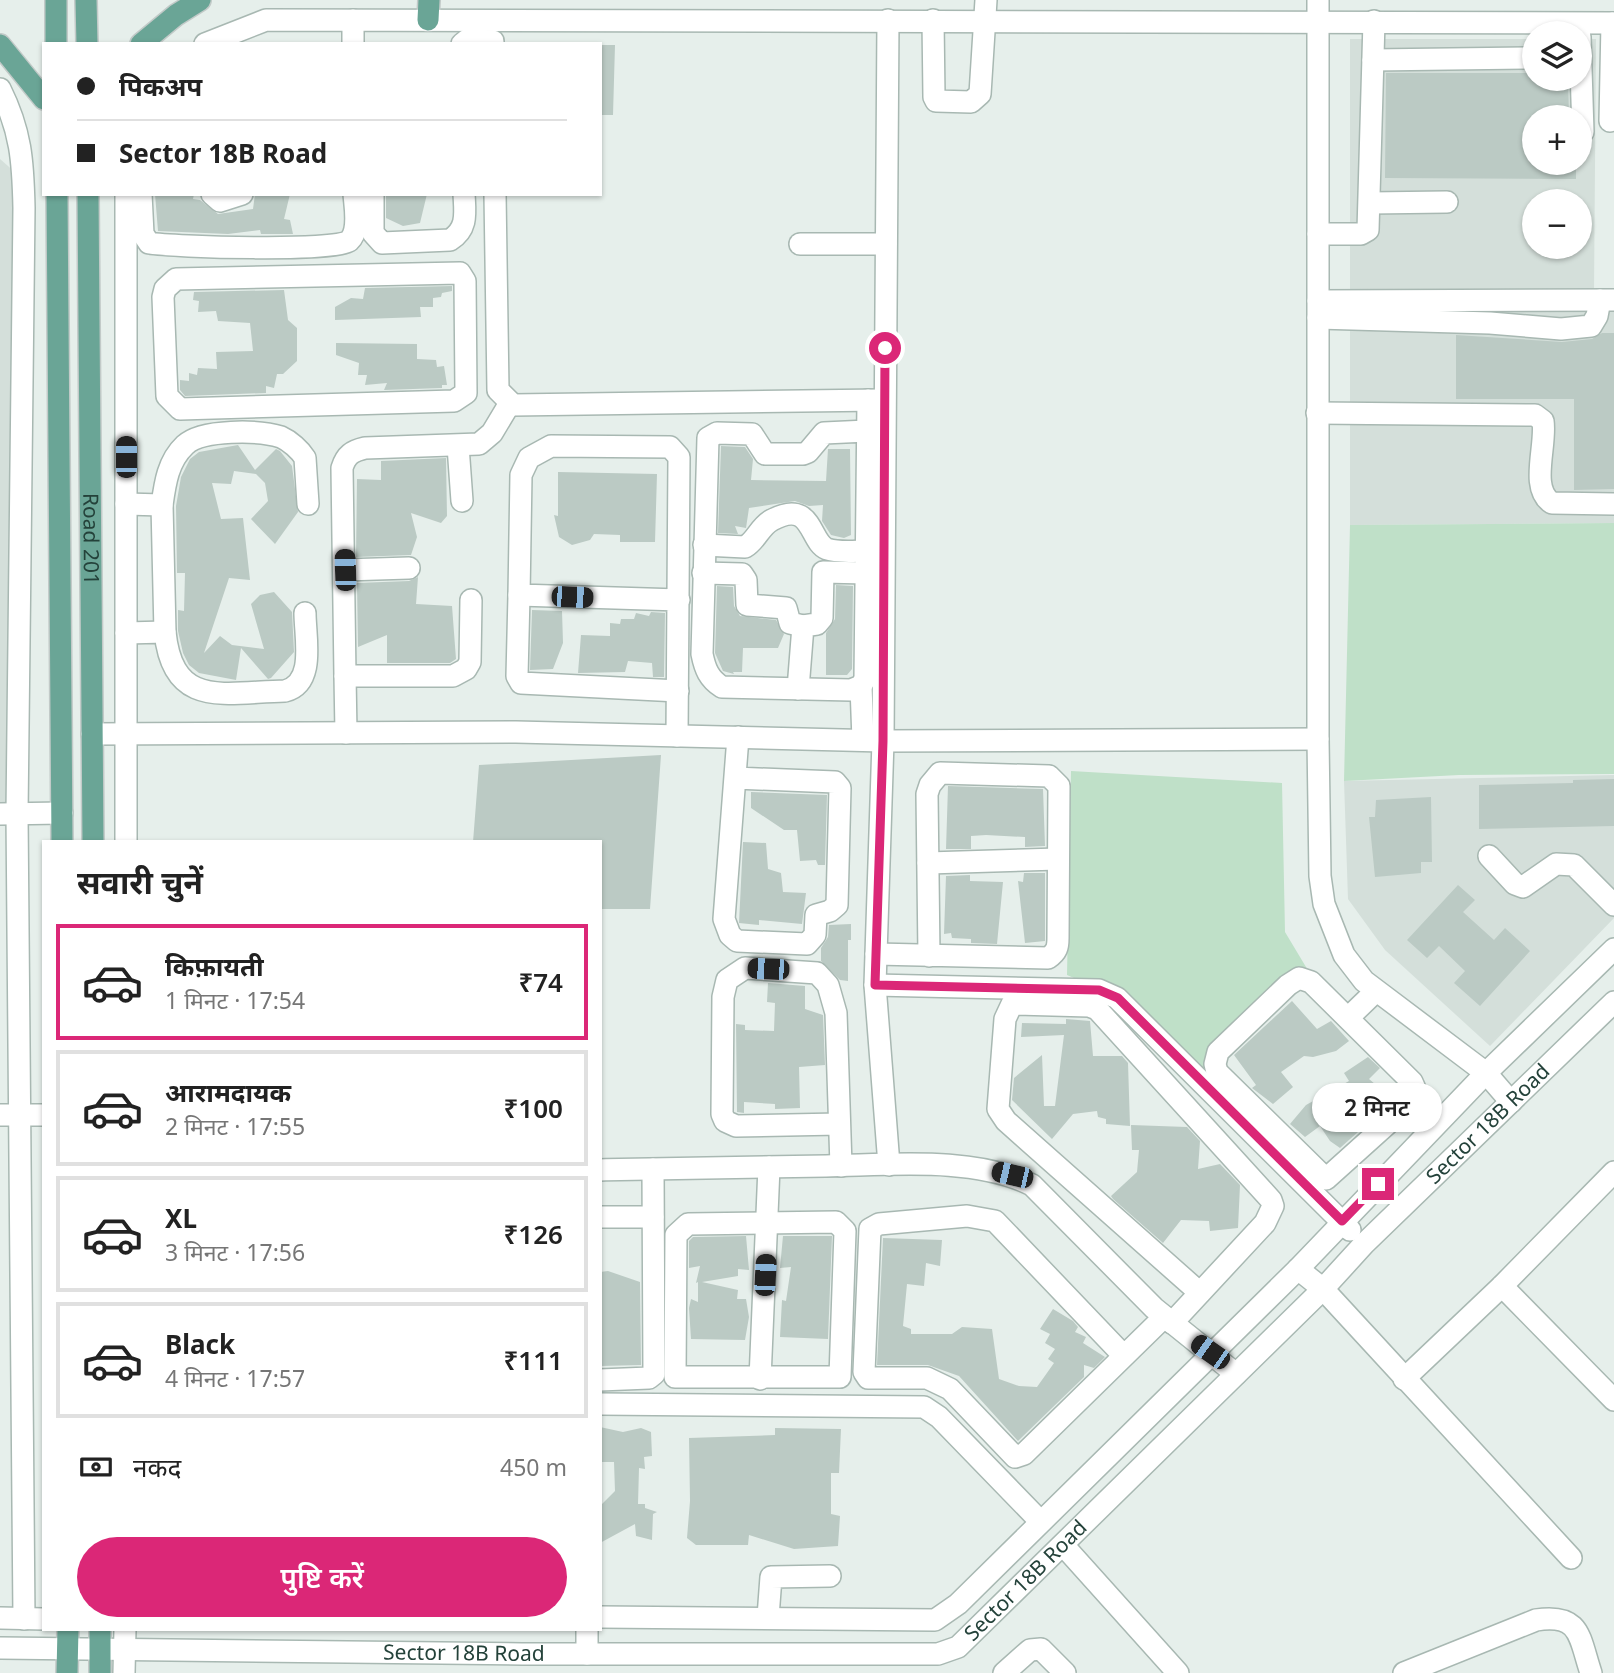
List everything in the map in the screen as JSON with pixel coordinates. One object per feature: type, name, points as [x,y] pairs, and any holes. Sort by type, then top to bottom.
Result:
[{"type":"main road","points":[[55,0],[56,42]]},
{"type":"main road","points":[[86,0],[86,42]]},
{"type":"main road","points":[[143,42],[176,15],[200,0]]},
{"type":"main road","points":[[0,45],[42,97]]},
{"type":"main road","name":"Road 201","points":[[57,196],[62,840]]},
{"type":"main road","name":"Road 201","points":[[88,196],[93,840]]},
{"type":"main road","points":[[67,1639],[67,1673]]},
{"type":"main road","points":[[100,1639],[100,1673]]},
{"type":"street","points":[[933,20],[932,90],[936,102],[971,102],[980,94],[986,0]]},
{"type":"street","points":[[210,42],[266,20],[353,20],[428,10],[492,35]]},
{"type":"street","points":[[464,42],[492,35],[865,10],[888,20],[983,22],[1319,10],[1374,21],[1522,36]]},
{"type":"street","points":[[1319,10],[1318,739],[1320,876],[1324,904],[1331,929],[1345,955],[1364,981],[1486,1073],[1511,1102]]},
{"type":"street","points":[[353,20],[353,42]]},
{"type":"street","points":[[888,20],[886,244],[876,400],[873,740],[875,985],[888,1165]]},
{"type":"street","points":[[1318,234],[1361,234],[1368,230],[1374,21]]},
{"type":"street","points":[[1592,35],[1613,23]]},
{"type":"street","points":[[1610,121],[1613,23]]},
{"type":"street","points":[[1373,60],[1522,58]]},
{"type":"street","points":[[0,89],[14,117],[22,151],[24,208],[8,814],[10,1115],[34,1619],[0,1618]]},
{"type":"street","points":[[126,196],[126,840]]},
{"type":"street","points":[[141,196],[142,234],[149,243],[302,247],[341,246],[348,242],[355,234],[354,196]]},
{"type":"street","points":[[214,196],[220,201],[236,196]]},
{"type":"street","points":[[373,196],[373,233],[382,243],[450,240],[459,234],[465,225],[464,196]]},
{"type":"street","points":[[495,196],[497,380],[498,390],[509,403],[876,400]]},
{"type":"street","points":[[1370,203],[1447,202]]},
{"type":"street","points":[[800,244],[886,244]]},
{"type":"street","points":[[460,274],[465,281],[466,393],[454,401],[180,409],[167,396],[164,329],[165,289],[176,279],[460,274]]},
{"type":"street","points":[[1318,309],[1437,311],[1607,300]]},
{"type":"street","points":[[1437,311],[1561,330],[1591,326],[1607,300]]},
{"type":"street","points":[[126,329],[164,329]]},
{"type":"street","points":[[126,362],[164,362]]},
{"type":"street","points":[[867,431],[824,433],[808,452],[803,454],[765,454],[752,433],[712,435],[706,443],[702,654],[710,677],[722,687],[851,690],[861,686],[865,679],[867,431],[876,400]]},
{"type":"street","points":[[346,733],[342,468],[350,453],[366,448],[479,444],[487,438],[509,403]]},
{"type":"street","points":[[1317,413],[1535,415],[1542,421],[1544,430],[1541,489],[1545,499],[1552,503],[1614,504]]},
{"type":"street","points":[[305,613],[306,668],[303,681],[294,689],[203,693],[195,690],[173,668],[167,653],[162,505],[173,459],[187,443],[213,432],[280,437],[292,444],[305,458],[308,505]]},
{"type":"street","points":[[458,446],[462,501]]},
{"type":"street","points":[[677,736],[678,691],[679,600],[679,457],[670,447],[551,446],[529,458],[521,475],[517,676],[521,683],[678,691]]},
{"type":"street","points":[[126,504],[162,505]]},
{"type":"street","points":[[704,545],[745,547],[765,524],[783,515],[794,514],[811,525],[820,544],[828,549],[866,551]]},
{"type":"street","points":[[345,570],[409,568]]},
{"type":"street","points":[[704,573],[741,574],[746,580],[747,605],[786,608],[790,624],[803,626],[817,624],[822,618],[823,572],[866,573]]},
{"type":"street","points":[[519,595],[679,600]]},
{"type":"street","points":[[345,676],[460,674],[470,662],[471,600]]},
{"type":"street","points":[[799,689],[803,626]]},
{"type":"street","points":[[126,633],[165,632]]},
{"type":"street","points":[[861,686],[873,740]]},
{"type":"street","points":[[92,734],[346,733],[873,740],[1318,739]]},
{"type":"street","points":[[735,778],[835,782],[840,788],[837,905],[830,911],[816,915],[815,935],[807,944],[737,941],[726,928],[724,919],[738,737]]},
{"type":"street","points":[[876,954],[929,956],[1048,958],[1053,954],[1058,949],[1059,786],[1054,780],[1042,775],[940,774],[935,777],[927,794],[929,956]]},
{"type":"street","points":[[8,814],[62,813]]},
{"type":"street","points":[[1489,856],[1515,884],[1523,887],[1556,864],[1574,865],[1614,905]]},
{"type":"street","points":[[928,863],[1058,859]]},
{"type":"street","name":"Sector 18B Road","points":[[602,1617],[935,1620],[958,1604],[1210,1352],[1298,1269],[1486,1073],[1614,950]]},
{"type":"street","points":[[839,1124],[736,1126],[725,1121],[722,1114],[723,997],[732,976],[746,968],[812,971],[828,985],[836,1013],[841,1166]]},
{"type":"street","points":[[1299,978],[1311,982],[1348,1018],[1412,1082],[1416,1091],[1415,1099],[1326,1180],[1217,1072],[1215,1057],[1288,985],[1299,978]]},
{"type":"street","points":[[875,985],[1099,990],[1118,998],[1364,1244]]},
{"type":"street","points":[[1348,1018],[1376,990]]},
{"type":"street","name":"Sector 18B Road","points":[[0,1648],[67,1639],[125,1639],[521,1664],[587,1654],[640,1663],[751,1663],[938,1654],[958,1647],[1323,1289],[1364,1244],[1614,1002]]},
{"type":"street","points":[[1124,1356],[995,1221],[967,1216],[879,1224],[870,1229],[867,1235],[864,1372],[868,1378],[926,1378],[950,1389],[1015,1457],[1024,1454],[1124,1356],[1200,1293],[1265,1223],[1273,1206],[1271,1200],[1097,1009],[1089,1006],[1013,1003],[1005,1019],[998,1110],[1006,1121],[1200,1293]]},
{"type":"street","points":[[10,1115],[42,1115]]},
{"type":"street","points":[[602,1170],[888,1165],[982,1168],[1012,1175],[1032,1185],[1168,1320],[1237,1374]]},
{"type":"street","points":[[760,1379],[769,1167]]},
{"type":"street","points":[[602,1380],[649,1378],[654,1374],[653,1169]]},
{"type":"street","points":[[1405,1379],[1502,1286],[1614,1172]]},
{"type":"street","points":[[602,1217],[653,1217]]},
{"type":"street","points":[[836,1222],[845,1231],[842,1373],[836,1378],[760,1379],[675,1377],[676,1235],[688,1224],[836,1222]]},
{"type":"street","points":[[1298,1269],[1323,1289],[1571,1558]]},
{"type":"street","points":[[1502,1286],[1614,1400]]},
{"type":"street","points":[[602,1404],[924,1407],[939,1418],[1040,1521]]},
{"type":"street","points":[[1063,1545],[1178,1673]]},
{"type":"street","points":[[768,1618],[771,1577],[830,1576]]},
{"type":"street","points":[[1404,1673],[1536,1620],[1556,1617],[1566,1619],[1572,1626],[1591,1673]]},
{"type":"street","points":[[587,1631],[587,1654]]},
{"type":"street","points":[[124,1673],[125,1639]]},
{"type":"street","points":[[1004,1673],[1030,1650],[1041,1649],[1065,1673]]},
{"type":"shaded area","points":[[1350,39],[1522,39],[1522,91],[1592,91],[1592,39],[1596,39],[1594,292],[1614,292],[1614,523],[1350,525]]},
{"type":"shaded area","points":[[0,159],[16,173],[7,802],[0,802]]},
{"type":"shaded area","points":[[1614,775],[1614,918],[1490,1046],[1385,950],[1348,899],[1344,781]]},
{"type":"green space","points":[[1614,523],[1614,774],[1459,775],[1344,781],[1350,525]]},
{"type":"green space","points":[[1071,771],[1282,783],[1285,932],[1309,972],[1202,1078],[1118,997],[1067,975]]},
{"type":"building","points":[[602,45],[615,45],[613,115],[602,115]]},
{"type":"building","points":[[1386,73],[1522,73],[1522,91],[1568,91],[1569,105],[1522,105],[1522,175],[1576,175],[1576,179],[1385,178]]},
{"type":"building","points":[[155,196],[194,196],[193,199],[200,200],[218,214],[253,209],[255,196],[290,196],[284,219],[290,220],[293,234],[261,234],[260,230],[228,234],[158,231]]},
{"type":"building","points":[[386,196],[427,196],[420,223],[403,226],[386,218]]},
{"type":"building","points":[[452,286],[452,291],[433,298],[433,307],[420,307],[421,317],[335,320],[335,307],[351,298],[363,299],[365,288]]},
{"type":"building","points":[[284,290],[288,320],[297,328],[297,361],[283,374],[277,374],[274,388],[266,386],[266,393],[185,396],[180,390],[180,380],[189,381],[189,373],[197,375],[198,368],[217,369],[216,352],[253,351],[250,323],[218,321],[216,311],[198,312],[199,301],[193,300],[194,292]]},
{"type":"building","points":[[1602,333],[1614,333],[1614,489],[1574,490],[1574,399],[1456,399],[1456,335],[1562,342],[1592,339]]},
{"type":"building","points":[[336,343],[417,344],[417,359],[436,360],[437,367],[444,366],[447,385],[442,385],[442,388],[384,390],[387,383],[365,385],[367,375],[358,375],[359,363],[336,355]]},
{"type":"building","points":[[238,445],[255,470],[276,449],[280,451],[292,466],[298,512],[275,544],[251,519],[268,501],[265,483],[256,474],[234,471],[231,484],[212,483],[221,519],[243,518],[250,580],[229,578],[204,653],[220,636],[232,645],[264,649],[251,604],[260,595],[274,592],[292,612],[294,652],[268,679],[241,648],[236,680],[199,673],[189,665],[183,653],[178,631],[178,610],[184,611],[185,573],[177,573],[176,506],[181,477],[190,459],[199,452]]},
{"type":"building","points":[[721,446],[745,447],[753,459],[751,480],[826,481],[828,449],[850,449],[851,535],[844,538],[831,535],[822,521],[823,505],[809,506],[795,501],[749,508],[746,528],[735,526],[738,534],[718,533]]},
{"type":"building","points":[[446,458],[447,516],[441,523],[411,513],[417,537],[411,555],[356,557],[357,479],[381,480],[381,461]]},
{"type":"building","points":[[558,472],[657,474],[655,542],[620,542],[620,535],[594,534],[590,540],[572,545],[559,537],[554,515],[558,516]]},
{"type":"building","points":[[418,577],[416,604],[452,606],[456,659],[450,663],[387,663],[387,635],[358,647],[357,583],[409,581]]},
{"type":"building","points":[[836,585],[853,586],[852,669],[847,675],[826,675],[826,633],[835,619]]},
{"type":"building","points":[[717,586],[733,587],[734,606],[740,616],[776,620],[784,634],[778,648],[743,648],[742,672],[733,672],[734,674],[723,671],[715,653]]},
{"type":"building","points":[[532,610],[562,611],[563,643],[553,669],[530,670]]},
{"type":"building","points":[[651,612],[665,613],[664,677],[653,677],[652,663],[628,661],[625,672],[578,673],[581,635],[610,636],[610,623],[620,624],[621,619],[634,619],[636,613],[649,616]]},
{"type":"building","points":[[661,755],[650,909],[602,909],[602,840],[473,840],[479,765]]},
{"type":"building","points":[[1614,779],[1614,826],[1479,829],[1479,785],[1573,783],[1573,780]]},
{"type":"building","points":[[948,786],[1043,789],[1045,846],[1025,847],[1025,837],[986,835],[971,836],[971,849],[946,849]]},
{"type":"building","points":[[751,792],[827,795],[825,865],[818,865],[816,860],[800,861],[797,830],[784,830],[751,808]]},
{"type":"building","points":[[1431,797],[1432,862],[1421,862],[1421,873],[1375,877],[1369,817],[1375,817],[1376,800]]},
{"type":"building","points":[[743,842],[766,843],[768,869],[781,873],[783,892],[806,893],[802,924],[759,920],[759,925],[739,923]]},
{"type":"building","points":[[1024,873],[1045,873],[1045,941],[1025,943],[1018,881],[1023,882]]},
{"type":"building","points":[[970,875],[970,881],[1003,882],[997,944],[971,943],[971,939],[952,938],[951,933],[944,934],[946,876]]},
{"type":"building","points":[[1458,885],[1475,900],[1463,912],[1494,940],[1505,928],[1530,951],[1480,1006],[1454,983],[1465,971],[1439,946],[1427,958],[1407,940]]},
{"type":"building","points":[[851,924],[851,940],[848,940],[848,981],[840,980],[821,961],[821,948],[828,937],[829,925]]},
{"type":"building","points":[[768,983],[805,986],[805,1009],[823,1015],[825,1065],[799,1067],[800,1108],[775,1109],[775,1104],[744,1102],[744,1113],[737,1112],[736,1024],[745,1025],[745,1030],[774,1031],[775,1003],[767,1002]]},
{"type":"building","points":[[1292,1001],[1317,1029],[1331,1021],[1349,1041],[1336,1051],[1313,1057],[1304,1056],[1281,1072],[1293,1087],[1273,1104],[1252,1088],[1256,1085],[1234,1055]]},
{"type":"building","points":[[1066,1019],[1090,1021],[1093,1056],[1122,1056],[1128,1063],[1130,1126],[1106,1124],[1106,1119],[1098,1117],[1097,1111],[1073,1114],[1052,1139],[1012,1100],[1014,1078],[1042,1055],[1044,1106],[1055,1106],[1064,1035],[1021,1037],[1022,1023],[1066,1024]]},
{"type":"building","points":[[1368,1057],[1380,1068],[1369,1079],[1394,1100],[1340,1148],[1330,1141],[1320,1126],[1305,1137],[1290,1124],[1306,1105],[1349,1081],[1344,1073]]},
{"type":"building","points":[[1131,1125],[1187,1127],[1200,1141],[1198,1169],[1220,1164],[1240,1185],[1238,1228],[1210,1231],[1209,1221],[1181,1220],[1163,1243],[1113,1199],[1111,1196],[1137,1172],[1139,1150],[1132,1150]]},
{"type":"building","points":[[746,1236],[749,1270],[738,1269],[738,1276],[702,1282],[738,1290],[737,1299],[746,1299],[749,1317],[745,1340],[691,1339],[689,1308],[691,1299],[698,1302],[698,1282],[696,1283],[700,1266],[689,1268],[689,1241],[693,1237]]},
{"type":"building","points":[[783,1236],[832,1236],[828,1339],[780,1337],[782,1300],[786,1301],[791,1267],[780,1268]]},
{"type":"building","points":[[883,1238],[942,1240],[940,1266],[926,1263],[924,1286],[907,1284],[903,1326],[911,1329],[911,1334],[952,1334],[962,1327],[992,1329],[999,1379],[1019,1386],[1037,1387],[1054,1363],[1048,1359],[1055,1349],[1045,1343],[1050,1334],[1040,1329],[1053,1309],[1073,1321],[1078,1327],[1075,1332],[1086,1337],[1083,1343],[1105,1357],[1094,1368],[1084,1365],[1084,1377],[1018,1441],[959,1376],[928,1365],[877,1365]]},
{"type":"building","points":[[608,1271],[640,1282],[641,1365],[602,1366],[602,1272]]},
{"type":"building","points":[[602,1427],[623,1432],[641,1428],[651,1432],[652,1456],[644,1457],[645,1469],[639,1468],[638,1504],[645,1504],[645,1508],[657,1512],[653,1514],[652,1540],[636,1536],[635,1524],[602,1542],[602,1504],[615,1491],[614,1462],[602,1462]]},
{"type":"building","points":[[775,1428],[841,1429],[839,1473],[831,1473],[831,1514],[840,1516],[838,1546],[794,1549],[749,1535],[748,1545],[696,1545],[687,1538],[690,1501],[689,1438],[775,1435]]},
{"type":"route","points":[[885,348],[883,741],[875,985],[1099,990],[1118,998],[1342,1221],[1378,1184]]}]
